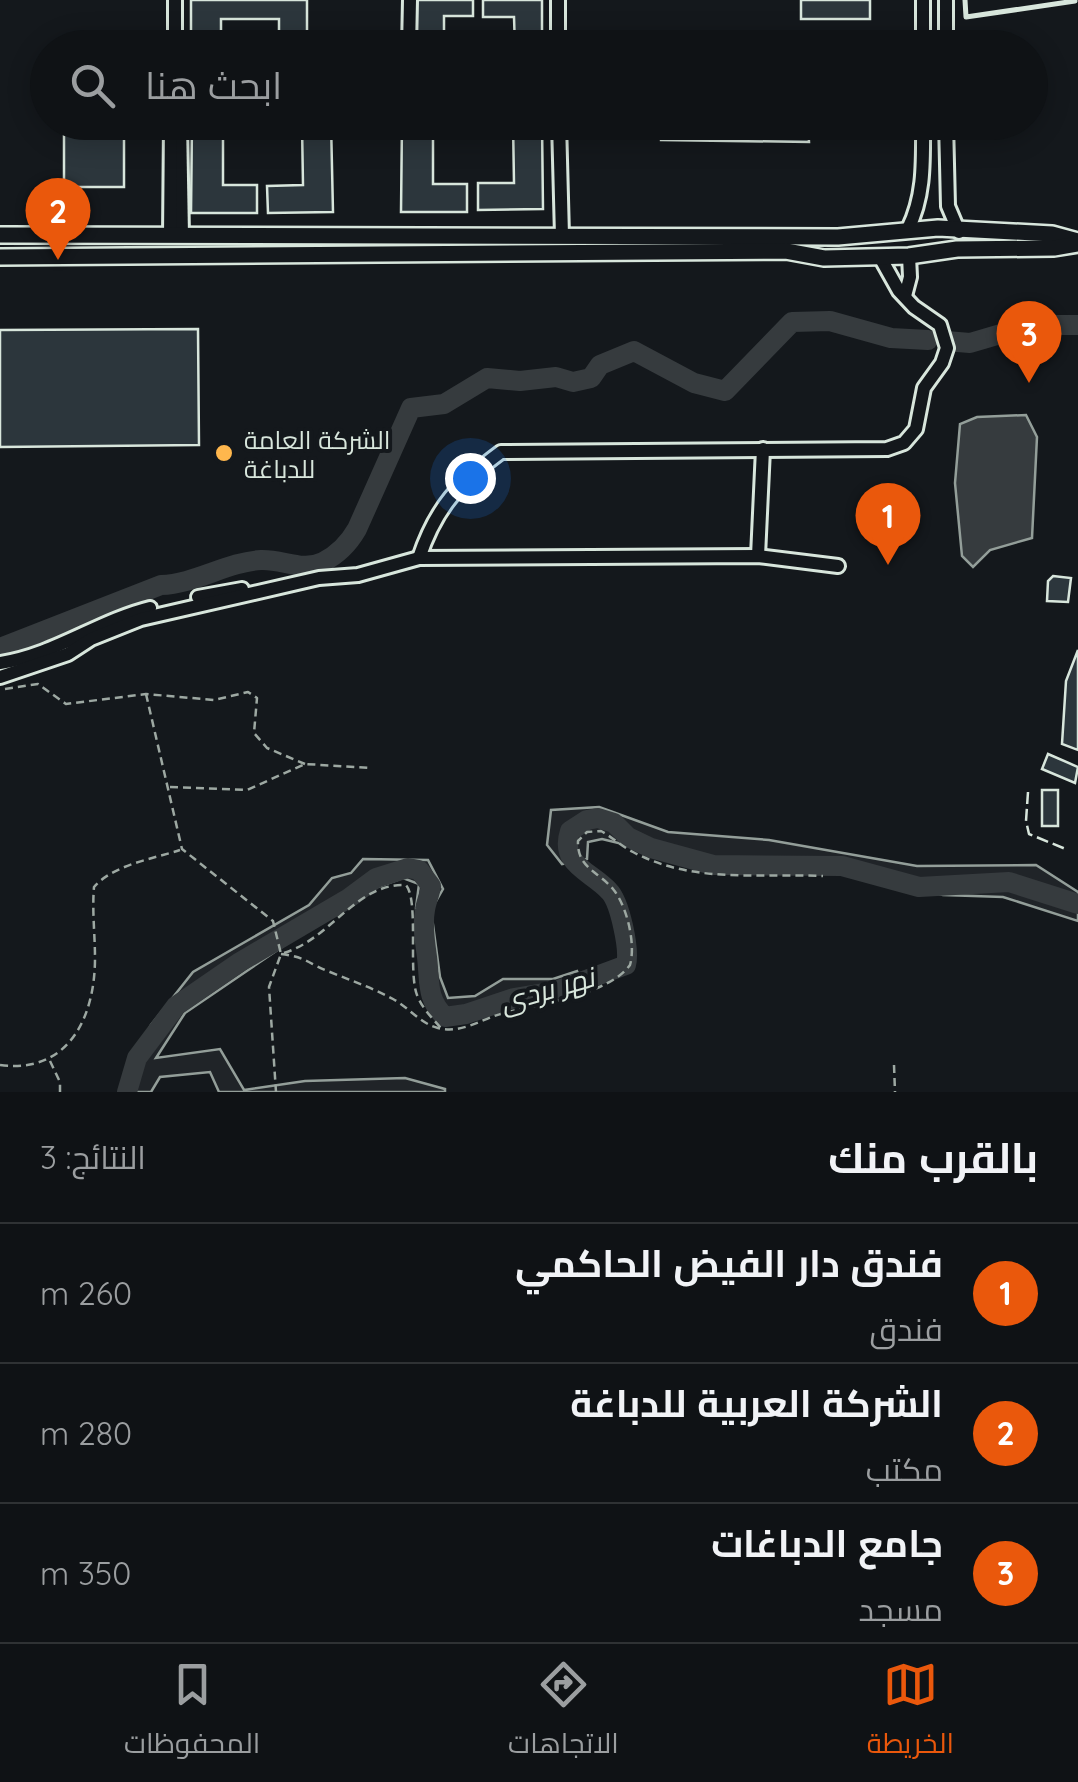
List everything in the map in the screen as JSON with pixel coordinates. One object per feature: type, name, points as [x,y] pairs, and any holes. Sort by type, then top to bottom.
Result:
[{"type":"main road","points":[[0,235],[838,236],[908,229],[1052,234],[1078,242]]},
{"type":"main road","points":[[0,257],[786,251],[824,258],[909,256],[957,249],[1054,248],[1078,242]]},
{"type":"street","points":[[175,0],[175,30]]},
{"type":"street","points":[[409,30],[410,0]]},
{"type":"street","points":[[558,0],[558,30]]},
{"type":"street","points":[[922,0],[922,30]]},
{"type":"street","points":[[946,0],[946,30]]},
{"type":"street","points":[[172,140],[176,236]]},
{"type":"street","points":[[176,236],[179,140]]},
{"type":"street","points":[[559,140],[562,236]]},
{"type":"street","points":[[908,229],[920,203],[923,140]]},
{"type":"street","points":[[946,140],[948,206],[959,232]]},
{"type":"street","points":[[923,153],[946,154]]},
{"type":"street","points":[[905,296],[910,277],[909,256]]},
{"type":"street","points":[[419,558],[429,528],[463,480],[501,452],[888,449],[904,443],[919,421],[924,388],[945,356],[947,340],[940,325],[888,276],[880,257]]},
{"type":"street","points":[[758,556],[763,450]]},
{"type":"street","points":[[0,676],[68,654],[91,639],[141,619],[319,578],[358,576],[419,558],[758,556],[838,566]]},
{"type":"street","points":[[0,663],[62,646],[134,612],[224,591],[295,585]]},
{"type":"path","points":[[0,690],[38,684],[66,704],[146,694],[214,700],[248,692],[257,698],[254,733],[267,748],[305,764],[372,768]]},
{"type":"path","points":[[146,694],[182,850],[273,921],[282,954],[269,988],[276,1092]]},
{"type":"path","points":[[168,786],[247,790],[305,764]]},
{"type":"path","points":[[282,954],[307,958],[318,967],[375,990],[432,1027],[462,1029],[614,980],[630,965],[632,943],[616,893],[578,855],[578,841],[587,832],[601,830],[636,854],[673,868],[736,878],[822,876]]},
{"type":"path","points":[[0,1064],[14,1066],[49,1060],[73,1040],[90,1001],[95,962],[94,887],[102,878],[182,850]]},
{"type":"path","points":[[282,954],[305,946],[355,904],[388,886],[406,886],[411,889],[417,996],[442,1029]]},
{"type":"path","points":[[49,1060],[60,1082],[60,1092]]},
{"type":"path","points":[[894,1064],[895,1092]]},
{"type":"shaded area","points":[[1026,415],[1037,437],[1032,538],[990,550],[973,567],[962,556],[955,483],[960,424],[977,417]]},
{"type":"shaded area","points":[[599,807],[668,832],[769,840],[917,866],[1036,865],[1078,892],[1078,921],[1003,897],[943,895],[839,871],[729,870],[602,839],[588,842],[587,859],[562,864],[547,845],[551,810]]},
{"type":"shaded area","points":[[363,859],[428,860],[443,889],[431,910],[440,977],[448,998],[475,996],[503,979],[553,979],[577,971],[583,986],[453,1022],[435,1014],[421,983],[416,908],[419,884],[403,878],[363,892],[185,1013],[156,1058],[220,1049],[244,1090],[305,1081],[405,1078],[445,1092],[219,1092],[210,1072],[160,1077],[151,1092],[121,1092],[125,1075],[151,1025],[193,972],[309,905],[332,878],[351,873]]},
{"type":"building","points":[[191,0],[307,0],[307,30],[279,30],[279,19],[221,19],[221,30],[191,30]]},
{"type":"building","points":[[415,0],[473,0],[473,16],[444,16],[444,30],[415,30]]},
{"type":"building","points":[[483,0],[542,0],[542,30],[514,30],[514,17],[483,17]]},
{"type":"building","points":[[801,0],[870,0],[870,19],[801,19]]},
{"type":"building","points":[[64,140],[124,140],[124,187],[64,187]]},
{"type":"building","points":[[192,140],[223,140],[223,185],[257,185],[257,213],[191,213]]},
{"type":"building","points":[[302,140],[331,140],[333,212],[268,213],[267,186],[303,185]]},
{"type":"building","points":[[402,140],[433,140],[433,184],[467,184],[467,212],[401,212]]},
{"type":"building","points":[[513,140],[542,140],[543,209],[478,210],[478,183],[514,183]]},
{"type":"building","points":[[661,140],[809,140],[809,142]]},
{"type":"building","points":[[198,329],[199,445],[0,447],[0,330]]},
{"type":"building","points":[[1053,576],[1071,578],[1068,602],[1047,601],[1048,581]]},
{"type":"building","points":[[1078,650],[1078,750],[1062,744],[1066,681]]},
{"type":"building","points":[[1048,754],[1078,767],[1075,783],[1042,769]]},
{"type":"building","points":[[1042,790],[1058,790],[1058,826],[1042,826]]},
{"type":"waterway","name":"نهر بردى","points":[[0,648],[161,585],[261,560],[308,566],[329,559],[357,529],[411,408],[444,404],[487,378],[520,381],[556,377],[573,382],[591,378],[600,365],[634,351],[694,383],[725,391],[792,322],[830,321],[891,338],[928,340]]},
{"type":"waterway","name":"نهر بردى","points":[[946,341],[970,343],[1031,325],[1078,325]]},
{"type":"waterway","name":"نهر بردى","points":[[127,1092],[137,1058],[176,1006],[376,878],[408,868],[419,870],[431,886],[424,922],[429,982],[435,1003],[445,1017],[556,991],[626,965],[623,926],[613,897],[569,852],[570,831],[587,820],[598,818],[614,823],[628,837],[651,848],[713,865],[842,866],[919,887],[1009,882],[1078,904]]},
{"type":"fence","points":[[1028,792],[1029,834],[1068,850]]},
{"type":"wall","points":[[965,0],[966,17],[1075,1]]},
{"type":"place","name":"الشركة العربية للدباغة","points":[[58,260]]},
{"type":"place","name":"جامع الدباغات","points":[[1029,383]]},
{"type":"place","name":"الشركة العامة للدباغة","points":[[224,453]]},
{"type":"place","name":"فندق دار الفيض الحاكمي","points":[[888,565]]}]
